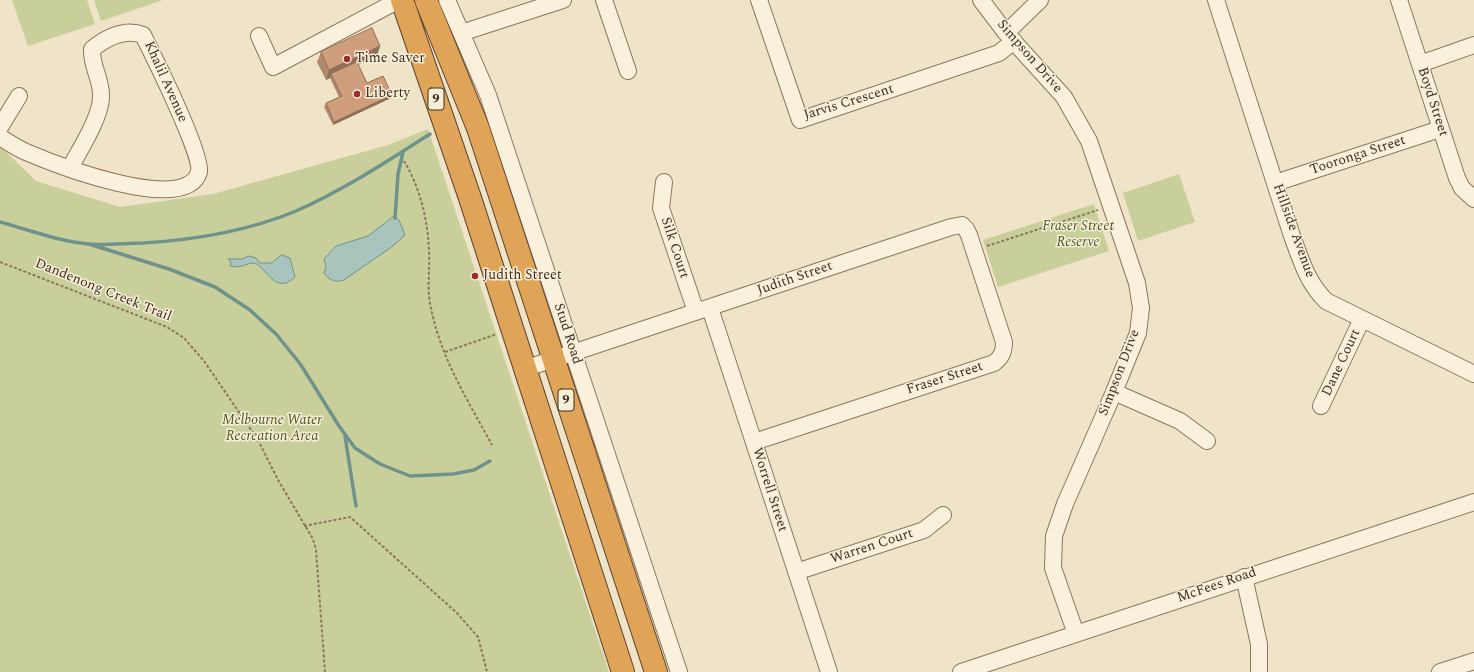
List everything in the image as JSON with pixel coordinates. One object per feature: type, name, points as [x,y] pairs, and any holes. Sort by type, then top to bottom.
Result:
[{"type":"highway","name":"9","points":[[401,0],[470,198],[623,672]]},
{"type":"highway","name":"Stud Road","points":[[426,0],[478,128],[552,360],[656,672]]},
{"type":"street","points":[[259,36],[273,67],[401,0]]},
{"type":"street","name":"Stud Road","points":[[447,0],[488,95],[679,672]]},
{"type":"street","points":[[461,33],[563,0]]},
{"type":"street","points":[[604,0],[628,71]]},
{"type":"street","name":"Jarvis Crescent","points":[[759,0],[800,120],[999,53],[1010,37]]},
{"type":"street","name":"Simpson Drive","points":[[981,0],[1010,37],[1064,97],[1089,141],[1137,283],[1141,308],[1138,333],[1065,504],[1054,536],[1053,568],[1076,634]]},
{"type":"street","points":[[1010,37],[1040,0]]},
{"type":"street","name":"Hillside Avenue","points":[[1216,0],[1305,274],[1314,289],[1326,301],[1474,374]]},
{"type":"street","name":"Boyd Street","points":[[1399,0],[1440,129],[1460,185],[1474,199]]},
{"type":"street","name":"Khalil Avenue","points":[[0,137],[25,151],[70,168],[148,189],[176,189],[188,186],[196,180],[199,170],[194,147],[143,35],[134,31],[117,35],[103,41],[92,49],[91,60],[100,83],[101,98],[95,120],[70,168]]},
{"type":"street","points":[[1420,64],[1474,45]]},
{"type":"street","points":[[0,127],[20,96]]},
{"type":"street","name":"Tooronga Street","points":[[1275,183],[1440,129]]},
{"type":"street","name":"Silk Court","points":[[664,182],[661,208],[703,310]]},
{"type":"street","name":"Judith Street","points":[[524,369],[951,227],[964,219]]},
{"type":"street","name":"Fraser Street","points":[[754,442],[994,362],[999,359],[1004,348],[1004,342],[964,219]]},
{"type":"street","name":"Worrell Street","points":[[703,310],[754,442],[829,672]]},
{"type":"street","name":"Dane Court","points":[[1321,406],[1362,319]]},
{"type":"street","points":[[1114,392],[1180,421],[1207,441]]},
{"type":"street","name":"McFees Road","points":[[961,672],[1474,502]]},
{"type":"street","name":"Warren Court","points":[[796,572],[924,530],[943,515]]},
{"type":"street","points":[[1244,578],[1259,644],[1259,672]]},
{"type":"street","points":[[635,608],[650,584]]},
{"type":"street","points":[[1440,672],[1474,661]]},
{"type":"path","points":[[404,161],[413,175],[424,216],[429,250],[429,301],[436,329],[457,382],[492,445]]},
{"type":"path","points":[[974,251],[1111,206]]},
{"type":"path","name":"Dandenong Creek Trail","points":[[0,262],[167,327],[184,338],[204,361],[258,440],[278,480],[313,539],[316,550],[325,672]]},
{"type":"path","points":[[444,352],[512,330]]},
{"type":"path","points":[[304,526],[339,517],[350,517],[457,613],[473,631],[481,644],[487,672]]},
{"type":"green space","points":[[12,0],[87,0],[95,24],[28,46]]},
{"type":"green space","points":[[94,0],[163,0],[101,21]]},
{"type":"green space","name":"Melbourne Water Recreation Area","points":[[428,129],[609,672],[0,672],[0,146],[36,181],[120,207],[213,194],[388,145]]},
{"type":"green space","name":"Fraser Street Reserve","points":[[1179,174],[1195,222],[1138,241],[1123,193]]},
{"type":"green space","name":"Fraser Street Reserve","points":[[1094,204],[1109,251],[998,287],[983,240]]},
{"type":"water","points":[[393,217],[399,220],[405,235],[393,246],[344,280],[335,281],[330,279],[324,273],[326,267],[324,259],[336,246],[368,236]]},
{"type":"water","points":[[282,255],[290,258],[295,277],[288,282],[282,283],[276,282],[254,263],[238,267],[230,266],[231,262],[228,259],[242,259],[249,256],[256,258],[260,263],[271,263]]},
{"type":"building","points":[[372,28],[380,46],[329,70],[321,52]]},
{"type":"building","points":[[357,62],[367,83],[383,76],[392,95],[334,122],[326,103],[342,96],[331,74]]},
{"type":"waterway","points":[[0,222],[55,238],[95,245],[162,242],[221,233],[278,218],[313,203],[398,155],[430,134]]},
{"type":"waterway","points":[[395,218],[398,174],[403,152]]},
{"type":"waterway","points":[[89,244],[169,269],[215,287],[250,310],[277,335],[301,365],[339,426],[355,448],[380,464],[410,476],[453,474],[474,470],[490,461]]},
{"type":"waterway","points":[[345,436],[356,506]]},
{"type":"place","name":"Time Saver","points":[[347,59]]},
{"type":"place","name":"Liberty","points":[[357,94]]},
{"type":"place","name":"Judith Street","points":[[475,276]]}]
